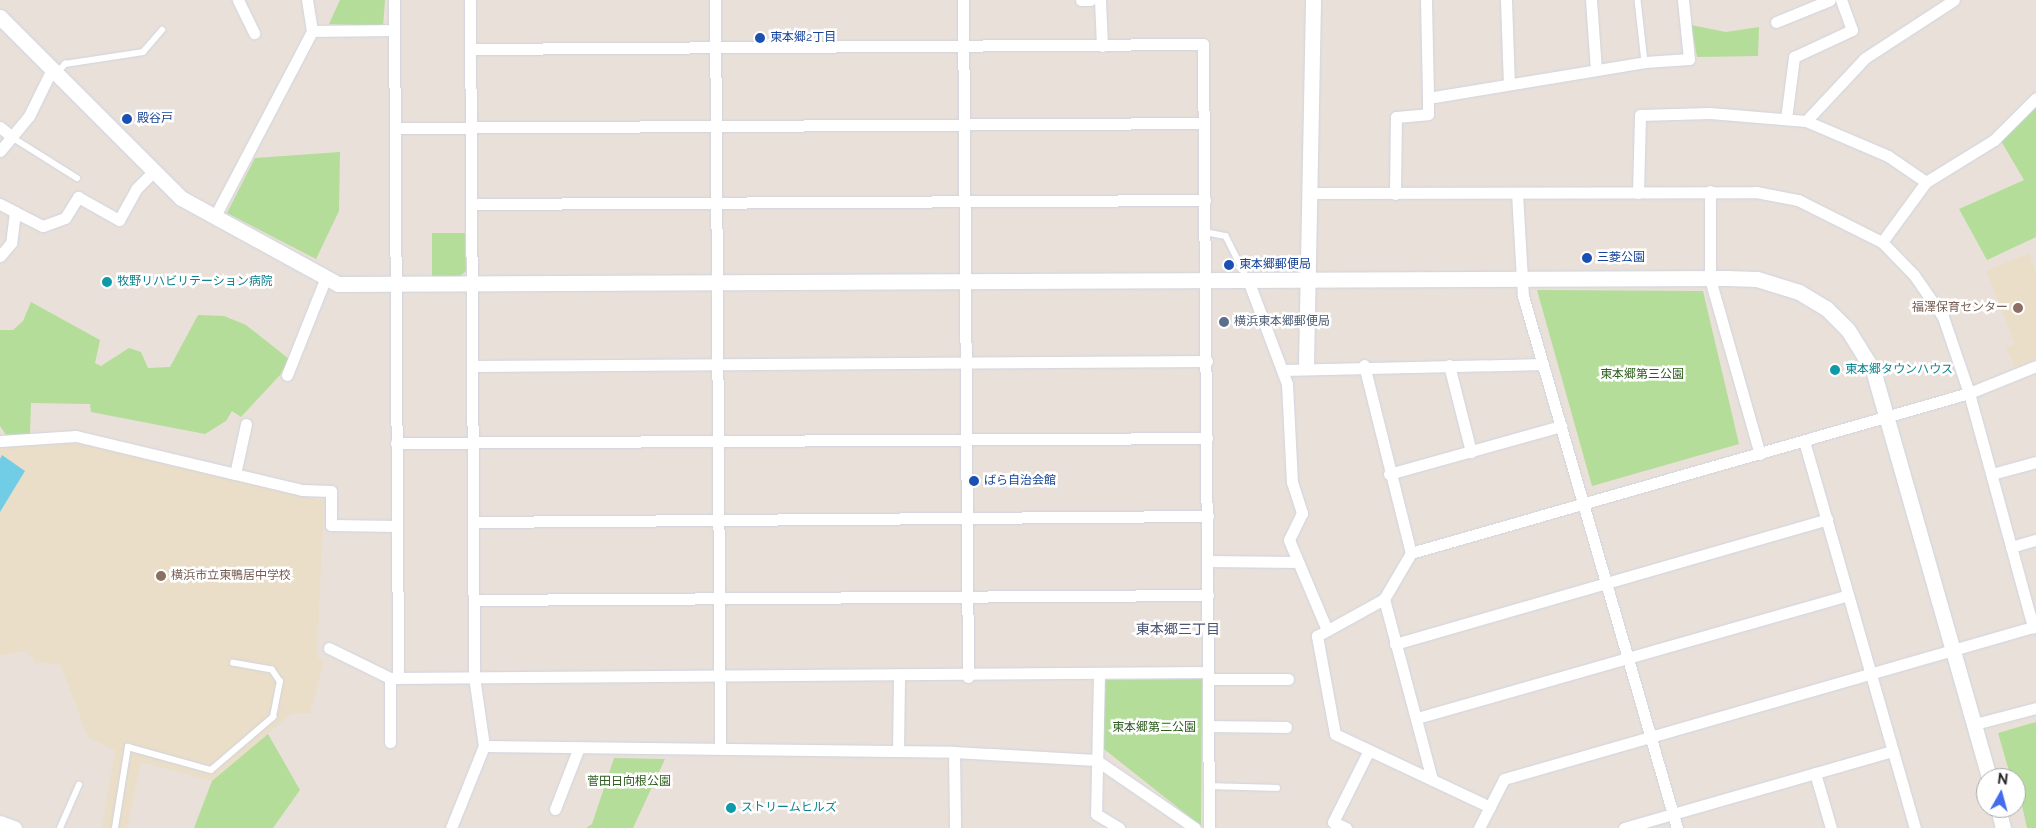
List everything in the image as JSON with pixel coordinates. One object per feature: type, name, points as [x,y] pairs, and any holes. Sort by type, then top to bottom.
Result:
[{"type":"street","points":[[238,0],[254,33]]},
{"type":"street","points":[[215,216],[312,31],[308,0]]},
{"type":"street","points":[[390,742],[394,678],[397,526],[394,0]]},
{"type":"street","points":[[451,828],[484,746],[474,677],[470,0]]},
{"type":"street","points":[[715,0],[720,748]]},
{"type":"street","points":[[963,0],[968,677]]},
{"type":"street","points":[[1082,0],[1090,0]]},
{"type":"street","points":[[1100,0],[1102,46]]},
{"type":"street","points":[[1306,366],[1313,0]]},
{"type":"street","points":[[1395,194],[1396,116],[1428,114],[1426,0]]},
{"type":"street","points":[[1506,0],[1509,84]]},
{"type":"street","points":[[1591,0],[1596,69]]},
{"type":"street","points":[[1428,98],[1596,69],[1645,62],[1689,59],[1683,0]]},
{"type":"street","points":[[1776,22],[1830,0]]},
{"type":"street","points":[[1786,119],[1794,57],[1852,30],[1841,0]]},
{"type":"street","points":[[1806,121],[1865,58],[1954,0]]},
{"type":"street","points":[[0,17],[181,198],[338,284],[718,285],[1519,278],[1757,279],[1799,292],[1826,308],[1864,352],[1887,417],[1987,768]]},
{"type":"street","points":[[312,31],[394,30]]},
{"type":"street","points":[[470,49],[1202,44],[1207,361],[1209,828]]},
{"type":"street","points":[[0,151],[29,116],[54,71]]},
{"type":"street","points":[[1882,242],[1926,182],[1994,140],[2036,98]]},
{"type":"street","points":[[1638,193],[1640,115],[1710,113],[1806,121],[1888,156],[1926,182]]},
{"type":"street","points":[[395,128],[1204,122]]},
{"type":"street","points":[[0,127],[12,137]]},
{"type":"street","points":[[0,204],[43,226],[66,218],[78,197],[119,220],[136,189],[154,171]]},
{"type":"street","points":[[1308,194],[1710,191],[1798,200],[1882,242],[1914,274],[1943,317],[1969,392],[2011,547],[2035,626],[1504,778],[1479,828]]},
{"type":"street","points":[[1710,191],[1710,279],[1760,454]]},
{"type":"street","points":[[1517,193],[1519,278],[1677,828]]},
{"type":"street","points":[[472,204],[1205,200]]},
{"type":"street","points":[[0,256],[11,243],[15,212]]},
{"type":"street","points":[[287,375],[326,276]]},
{"type":"street","points":[[1248,280],[1283,370],[1292,482],[1302,513],[1289,540],[1327,630]]},
{"type":"street","points":[[472,366],[1207,361]]},
{"type":"street","points":[[1283,370],[1306,366],[1543,364]]},
{"type":"street","points":[[1364,365],[1389,474],[1410,553],[1384,599],[1317,636],[1335,734],[1490,807]]},
{"type":"street","points":[[1449,365],[1471,452]]},
{"type":"street","points":[[1410,553],[1887,417],[1969,392],[2036,366]]},
{"type":"street","points":[[236,474],[246,424]]},
{"type":"street","points":[[1389,474],[1561,426]]},
{"type":"street","points":[[0,441],[76,436],[302,490],[331,492],[331,526],[397,526]]},
{"type":"street","points":[[396,443],[1207,438]]},
{"type":"street","points":[[1804,441],[1915,828]]},
{"type":"street","points":[[1992,474],[2036,462]]},
{"type":"street","points":[[474,522],[1208,516]]},
{"type":"street","points":[[1395,644],[1827,519]]},
{"type":"street","points":[[2011,547],[2036,540]]},
{"type":"street","points":[[1208,561],[1297,562]]},
{"type":"street","points":[[474,600],[1208,595]]},
{"type":"street","points":[[1417,718],[1848,595]]},
{"type":"street","points":[[1384,599],[1432,780]]},
{"type":"street","points":[[329,648],[394,678],[968,677],[1099,674],[1208,675],[1288,679]]},
{"type":"street","points":[[1099,674],[1096,814],[1119,828]]},
{"type":"street","points":[[898,751],[899,676]]},
{"type":"street","points":[[1975,724],[2036,708]]},
{"type":"street","points":[[1209,726],[1286,727]]},
{"type":"street","points":[[484,746],[954,752],[1096,760],[1190,827]]},
{"type":"street","points":[[555,809],[579,747]]},
{"type":"street","points":[[1346,828],[1333,822],[1369,750]]},
{"type":"street","points":[[1624,828],[1893,751]]},
{"type":"street","points":[[954,752],[955,828]]},
{"type":"street","points":[[1815,773],[1831,828]]},
{"type":"street","points":[[0,823],[14,828]]},
{"type":"lane","points":[[1638,0],[1645,62]]},
{"type":"lane","points":[[54,71],[65,64],[143,52],[162,30]]},
{"type":"lane","points":[[12,137],[77,178]]},
{"type":"lane","points":[[1205,232],[1226,236],[1248,280]]},
{"type":"lane","points":[[115,828],[128,747],[211,770],[272,717],[280,682],[272,670],[234,664]]},
{"type":"lane","points":[[60,828],[79,785]]},
{"type":"lane","points":[[1209,786],[1277,788]]},
{"type":"shaded area","name":"福澤保育センター","points":[[2029,253],[2036,271],[2036,359],[2015,367],[2006,348],[2015,344],[1986,271]]},
{"type":"shaded area","name":"横浜市立東鴨居中学校","points":[[76,442],[324,501],[317,656],[324,662],[310,713],[291,714],[212,781],[141,762],[127,828],[102,828],[115,751],[88,737],[60,664],[36,663],[27,651],[0,656],[0,446]]},
{"type":"green space","points":[[340,0],[385,0],[383,26],[329,24]]},
{"type":"green space","points":[[1691,25],[1726,32],[1759,27],[1758,56],[1697,57]]},
{"type":"green space","points":[[2036,106],[2036,237],[1987,260],[1959,209],[2024,180],[2001,141]]},
{"type":"green space","points":[[340,152],[339,211],[316,259],[227,213],[255,158]]},
{"type":"green space","points":[[432,233],[465,233],[466,271],[459,277],[432,277]]},
{"type":"green space","name":"東本郷第三公園","points":[[1537,290],[1703,291],[1739,444],[1592,486]]},
{"type":"green space","points":[[31,302],[100,340],[95,363],[101,366],[129,348],[141,352],[148,368],[170,367],[198,315],[224,316],[246,325],[289,359],[280,375],[241,417],[232,411],[226,421],[205,434],[91,412],[90,404],[31,403],[30,434],[6,435],[0,426],[0,330],[13,330],[23,321]]},
{"type":"green space","name":"東本郷第二公園","points":[[1202,679],[1201,826],[1104,749],[1103,680]]},
{"type":"green space","points":[[2036,722],[2036,828],[2027,828],[2025,818],[2026,768],[2008,768],[1998,733]]},
{"type":"green space","points":[[268,734],[300,790],[273,828],[194,828],[212,781]]},
{"type":"green space","name":"菅田日向根公園","points":[[614,758],[665,759],[633,828],[586,828],[592,824]]},
{"type":"water","points":[[2,455],[25,471],[0,512],[0,459]]},
{"type":"place","name":"東本郷2丁目","points":[[760,38]]},
{"type":"place","name":"殿谷戸","points":[[127,119]]},
{"type":"place","name":"三菱公園","points":[[1587,258]]},
{"type":"place","name":"東本郷郵便局","points":[[1229,265]]},
{"type":"place","name":"牧野リハビリテーション病院","points":[[107,282]]},
{"type":"place","name":"福澤保育センター","points":[[2018,308]]},
{"type":"place","name":"横浜東本郷郵便局","points":[[1224,322]]},
{"type":"place","name":"東本郷タウンハウス","points":[[1835,370]]},
{"type":"place","name":"ばら自治会館","points":[[974,481]]},
{"type":"place","name":"横浜市立東鴨居中学校","points":[[161,576]]},
{"type":"place","name":"ストリームヒルズ","points":[[731,808]]},
{"type":"district","name":"東本郷三丁目","points":[[1178,629]]}]
